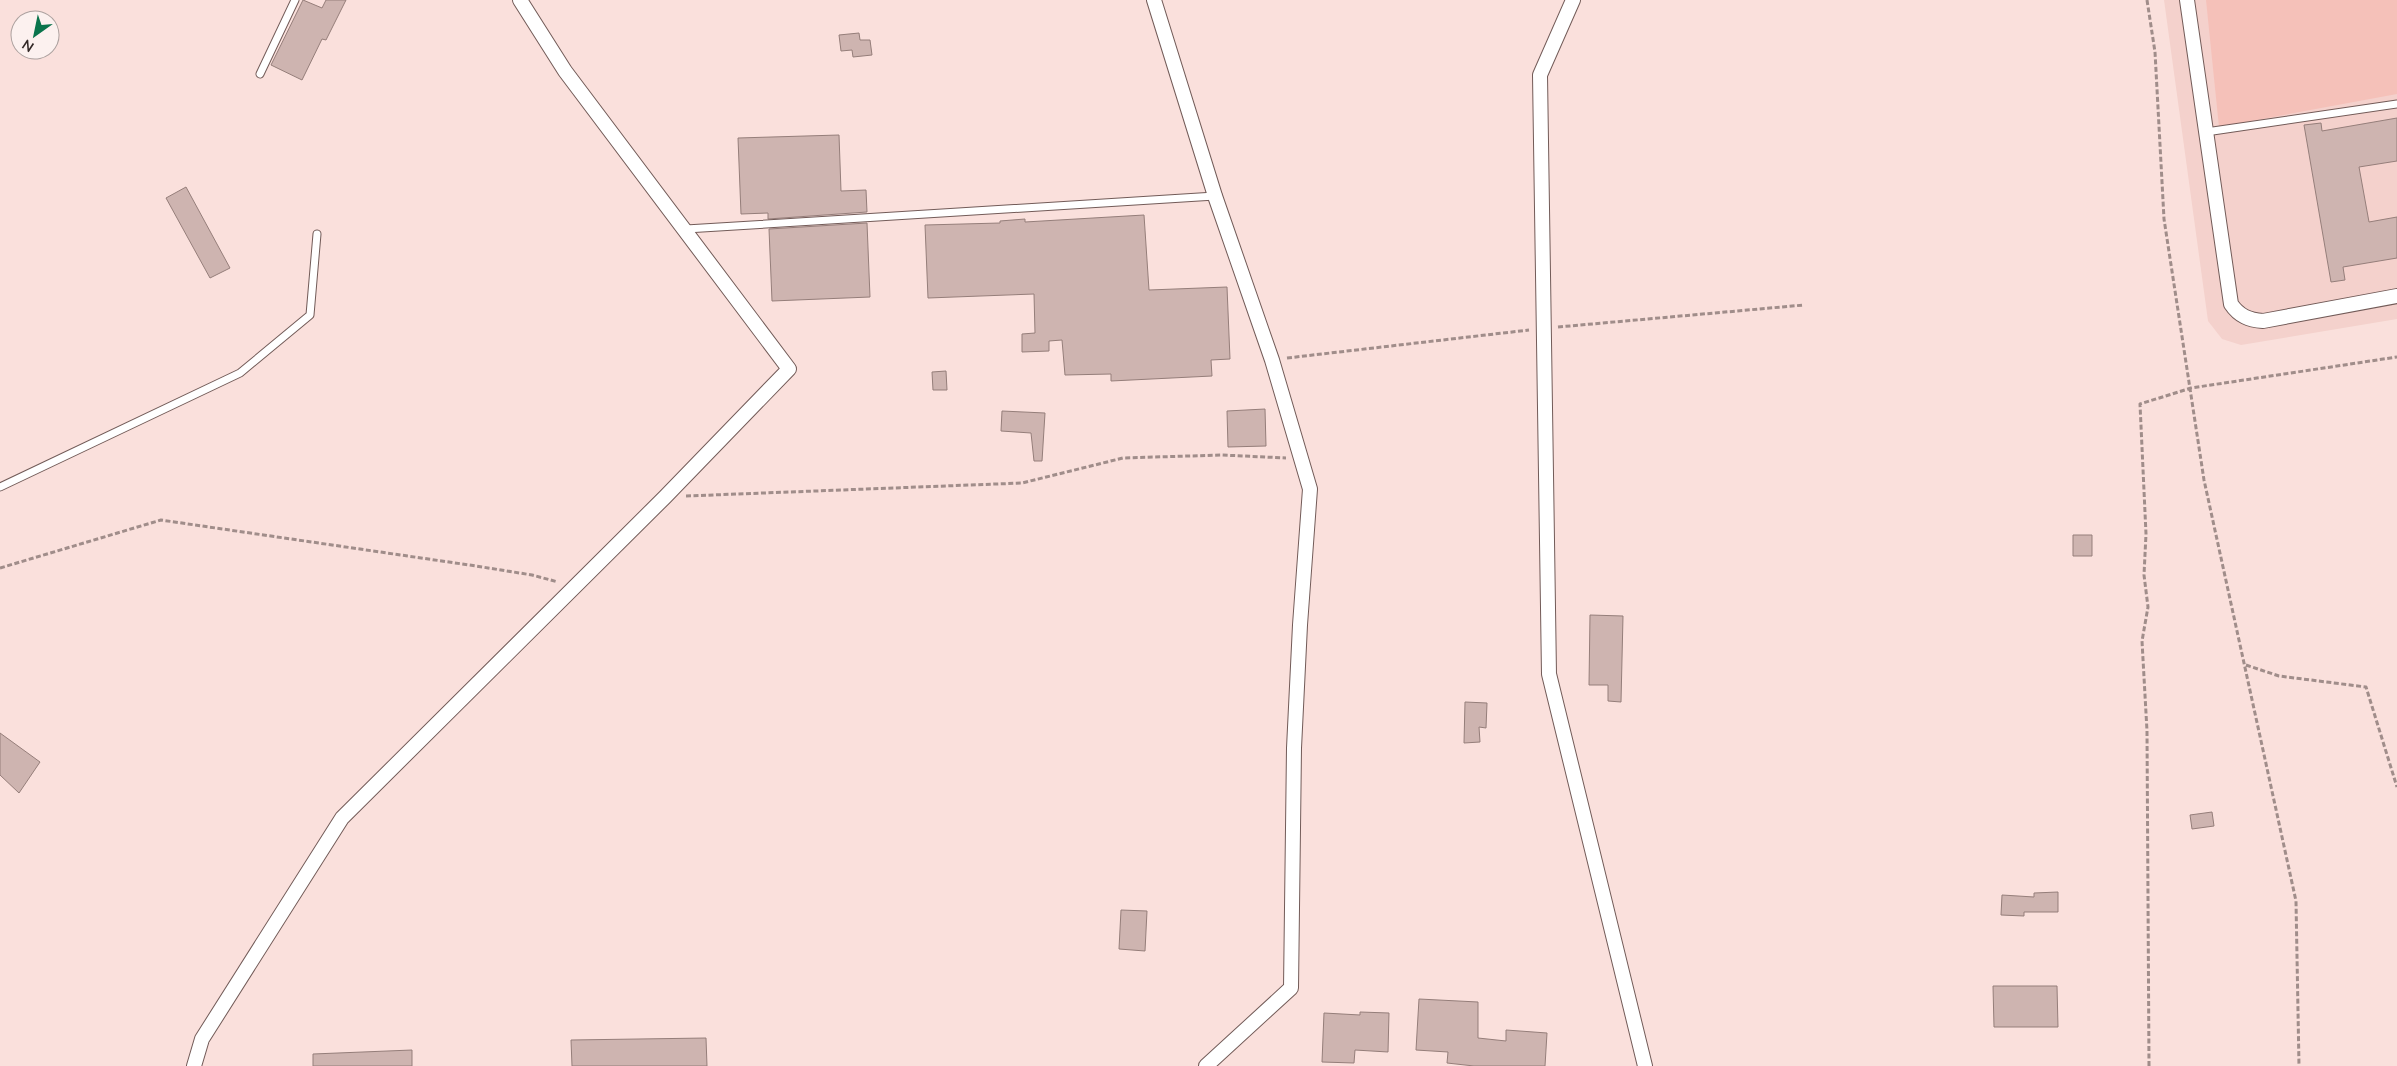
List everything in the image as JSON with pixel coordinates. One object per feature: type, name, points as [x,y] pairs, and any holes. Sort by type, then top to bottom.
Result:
[{"type":"street","points":[[194,1066],[202,1039],[342,818],[665,497],[788,369],[686,230],[565,71],[520,0]]},
{"type":"street","points":[[1154,0],[1215,196],[1272,360],[1310,489],[1300,625],[1294,748],[1291,988],[1206,1066]]},
{"type":"street","points":[[1573,0],[1540,75],[1549,674],[1645,1066]]},
{"type":"street","points":[[2188,0],[2231,304],[2236,311],[2253,320],[2263,321],[2397,296]]},
{"type":"lane","points":[[260,74],[295,0]]},
{"type":"lane","points":[[2206,132],[2397,104]]},
{"type":"lane","points":[[686,230],[1215,196]]},
{"type":"lane","points":[[0,487],[240,372],[310,315],[317,234]]},
{"type":"path","points":[[2147,0],[2155,52],[2164,219],[2204,480],[2296,901],[2299,1066]]},
{"type":"path","points":[[2149,1066],[2147,732],[2142,641],[2148,607],[2144,575],[2146,534],[2140,404],[2191,388],[2397,357]]},
{"type":"path","points":[[665,497],[1022,483],[1123,458],[1222,455],[1300,458]]},
{"type":"path","points":[[0,568],[161,520],[513,572],[574,586]]},
{"type":"path","points":[[2245,665],[2279,676],[2366,687],[2397,787]]},
{"type":"shaded area","points":[[2164,0],[2397,0],[2397,319],[2241,345],[2222,339],[2208,321]]},
{"type":"shaded area","points":[[2206,0],[2397,0],[2397,94],[2219,127]]},
{"type":"building","points":[[303,0],[322,8],[326,0],[346,0],[326,40],[322,39],[302,80],[271,65]]},
{"type":"building","points":[[859,33],[860,40],[870,40],[872,55],[853,57],[852,50],[841,51],[839,35]]},
{"type":"building","points":[[2397,118],[2397,161],[2359,167],[2369,222],[2397,217],[2397,258],[2343,267],[2345,280],[2331,282],[2304,125],[2321,123],[2322,131]]},
{"type":"building","points":[[839,135],[841,191],[866,190],[867,212],[768,219],[768,213],[741,214],[738,138]]},
{"type":"building","points":[[186,187],[230,268],[210,278],[166,198]]},
{"type":"building","points":[[1144,215],[1149,290],[1227,287],[1230,359],[1211,360],[1212,376],[1111,381],[1111,374],[1065,375],[1062,340],[1049,341],[1049,351],[1022,352],[1022,334],[1035,333],[1034,294],[928,298],[925,225],[1000,223],[1000,221],[1025,219],[1025,222]]},
{"type":"building","points":[[867,223],[870,297],[772,301],[769,229]]},
{"type":"building","points":[[946,371],[947,390],[933,390],[932,372]]},
{"type":"building","points":[[1265,409],[1266,446],[1228,447],[1227,411]]},
{"type":"building","points":[[1002,411],[1045,413],[1042,461],[1034,461],[1031,433],[1001,431]]},
{"type":"building","points":[[2073,535],[2092,535],[2092,556],[2073,556]]},
{"type":"building","points":[[1590,615],[1623,616],[1621,702],[1608,701],[1608,685],[1589,685]]},
{"type":"building","points":[[1465,702],[1487,703],[1486,728],[1479,727],[1480,742],[1464,743]]},
{"type":"building","points":[[0,733],[40,762],[19,793],[0,775]]},
{"type":"building","points":[[2212,812],[2214,826],[2192,829],[2190,815]]},
{"type":"building","points":[[2058,892],[2058,912],[2024,912],[2024,916],[2001,915],[2002,895],[2034,897],[2034,893]]},
{"type":"building","points":[[1121,910],[1147,911],[1145,951],[1119,949]]},
{"type":"building","points":[[1993,986],[2057,986],[2058,1027],[1994,1027]]},
{"type":"building","points":[[1419,999],[1478,1002],[1478,1038],[1506,1041],[1506,1030],[1547,1033],[1545,1066],[1474,1066],[1447,1063],[1448,1052],[1416,1050]]},
{"type":"building","points":[[1360,1012],[1389,1013],[1388,1052],[1355,1050],[1354,1063],[1322,1062],[1324,1013],[1360,1015]]},
{"type":"building","points":[[706,1038],[707,1066],[572,1066],[571,1040]]},
{"type":"building","points":[[412,1050],[412,1066],[313,1066],[313,1054]]}]
